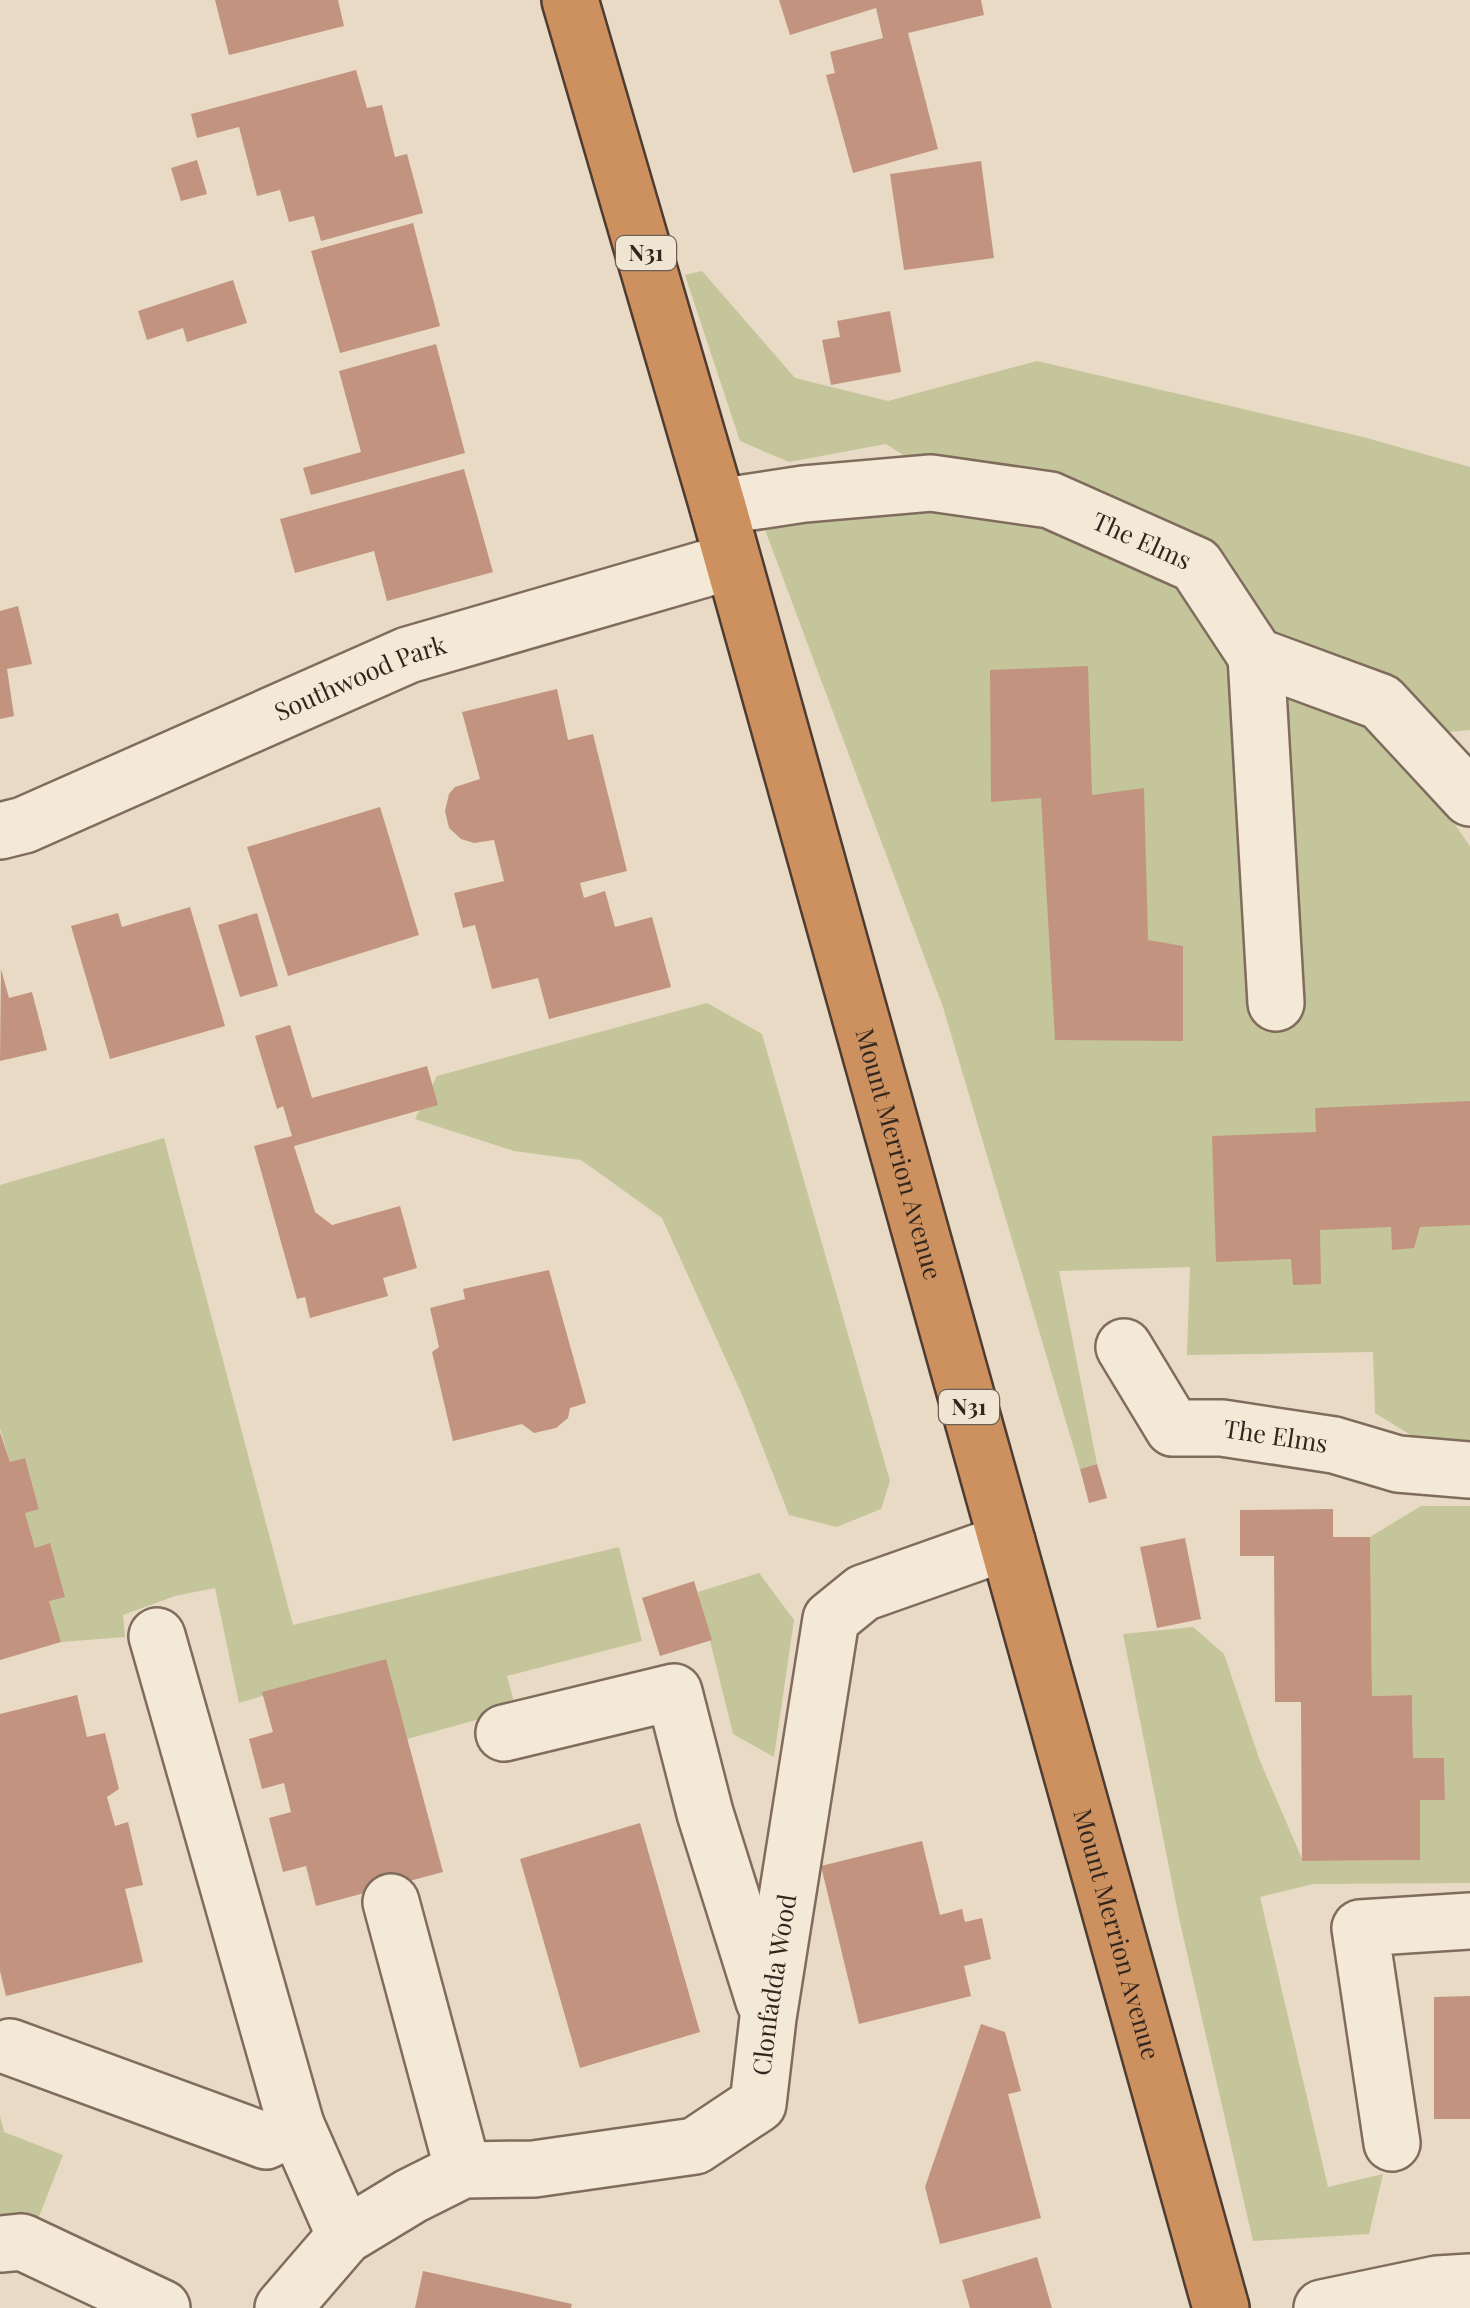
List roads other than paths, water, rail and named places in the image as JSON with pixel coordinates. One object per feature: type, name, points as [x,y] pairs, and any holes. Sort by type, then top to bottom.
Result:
[{"type":"highway","name":"Mount Merrion Avenue","points":[[570,0],[718,507],[1221,2308]]},
{"type":"street","name":"The Elms","points":[[718,507],[804,494],[931,484],[1050,500],[1196,565],[1256,656]]},
{"type":"street","name":"Southwood Park","points":[[0,830],[24,824],[408,654],[732,562]]},
{"type":"street","points":[[1276,1003],[1256,656],[1381,702],[1467,787]]},
{"type":"street","name":"The Elms","points":[[1124,1347],[1173,1428],[1222,1428],[1334,1445],[1398,1464],[1470,1470]]},
{"type":"street","name":"Clonfadda Wood","points":[[283,2308],[346,2236],[463,2170],[534,2169],[695,2146],[758,2104],[831,1619],[863,1594],[1007,1542]]},
{"type":"street","points":[[157,1636],[296,2126],[346,2236]]},
{"type":"street","points":[[504,1733],[674,1692],[705,1813],[768,2018]]},
{"type":"street","points":[[391,1902],[463,2170]]},
{"type":"street","points":[[1392,2143],[1360,1928],[1470,1920]]},
{"type":"street","points":[[10,2048],[266,2141],[296,2126]]},
{"type":"street","points":[[0,2244],[22,2242],[162,2308]]},
{"type":"street","points":[[1322,2308],[1437,2284],[1470,2282]]}]
